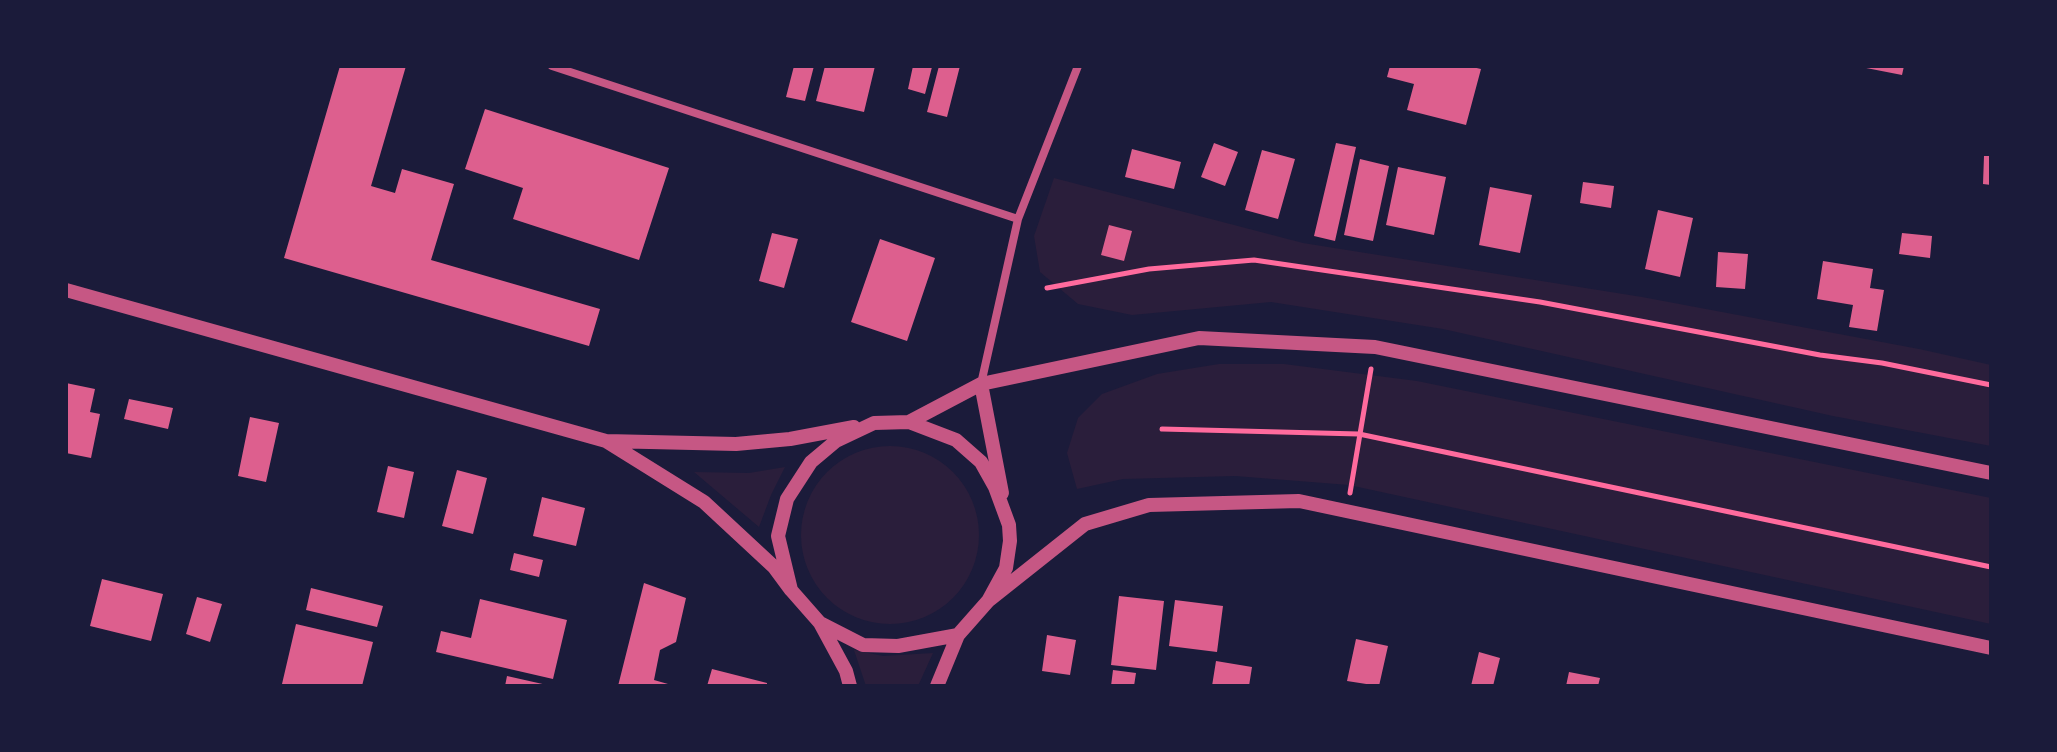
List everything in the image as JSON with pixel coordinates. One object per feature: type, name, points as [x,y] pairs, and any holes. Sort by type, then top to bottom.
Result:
[{"type":"street","points":[[552,66],[1018,219]]},
{"type":"street","points":[[988,601],[1006,568],[1010,541],[981,384],[1018,219],[1078,66]]},
{"type":"street","points":[[66,290],[606,441],[736,444],[790,439],[874,423],[909,422],[956,440],[981,462],[995,487],[1009,525]]},
{"type":"street","points":[[909,422],[981,384],[1199,338],[1375,347],[1991,473]]},
{"type":"street","points":[[791,590],[778,536],[787,499],[811,462],[836,441],[874,423]]},
{"type":"street","points":[[606,441],[704,502],[774,567],[820,623],[846,671],[850,686]]},
{"type":"street","points":[[937,686],[958,635],[988,601],[1085,524],[1149,505],[1299,501],[1991,648]]},
{"type":"street","points":[[820,623],[863,645],[898,646],[958,635]]},
{"type":"path","points":[[1047,288],[1149,269],[1254,260],[1540,302],[1991,385]]},
{"type":"path","points":[[1347,511],[1375,347]]},
{"type":"path","points":[[1162,429],[1359,434],[1991,567]]},
{"type":"shaded area","points":[[1054,178],[1303,243],[1642,297],[1991,365],[1991,446],[1833,416],[1443,329],[1271,302],[1132,315],[1078,304],[1040,272],[1034,236]]},
{"type":"shaded area","points":[[1219,364],[1284,364],[1417,381],[1991,498],[1991,624],[1349,485],[1235,476],[1123,479],[1077,489],[1067,453],[1078,418],[1102,394],[1157,374]]},
{"type":"shaded area","points":[[890,446],[924,453],[953,472],[972,501],[979,535],[972,569],[953,598],[924,617],[890,624],[856,617],[827,598],[808,569],[801,535],[808,501],[827,472],[856,453]]},
{"type":"shaded area","points":[[785,467],[759,527],[694,472],[749,473]]},
{"type":"shaded area","points":[[854,650],[883,656],[933,653],[918,686],[866,686]]},
{"type":"building","points":[[340,66],[406,66],[371,186],[395,193],[402,169],[454,184],[431,260],[600,309],[589,346],[284,258]]},
{"type":"building","points":[[794,66],[814,66],[805,101],[786,97]]},
{"type":"building","points":[[825,66],[875,66],[864,112],[816,101]]},
{"type":"building","points":[[913,66],[932,67],[925,94],[908,89]]},
{"type":"building","points":[[939,66],[960,66],[947,117],[927,112]]},
{"type":"building","points":[[1390,66],[1468,66],[1481,69],[1466,125],[1407,110],[1414,84],[1387,77]]},
{"type":"building","points":[[1856,66],[1904,66],[1902,75]]},
{"type":"building","points":[[485,109],[669,168],[639,260],[513,219],[523,188],[465,169]]},
{"type":"building","points":[[1214,143],[1238,152],[1225,186],[1201,177]]},
{"type":"building","points":[[1336,143],[1356,147],[1335,241],[1314,236]]},
{"type":"building","points":[[1132,149],[1181,162],[1174,189],[1125,177]]},
{"type":"building","points":[[1262,150],[1295,159],[1278,219],[1245,210]]},
{"type":"building","points":[[1984,156],[1991,156],[1991,185],[1983,184]]},
{"type":"building","points":[[1360,159],[1389,166],[1373,241],[1344,235]]},
{"type":"building","points":[[1398,167],[1446,177],[1434,235],[1386,225]]},
{"type":"building","points":[[1583,182],[1614,186],[1611,208],[1580,203]]},
{"type":"building","points":[[1490,187],[1532,195],[1520,253],[1479,245]]},
{"type":"building","points":[[1658,210],[1693,218],[1680,277],[1645,269]]},
{"type":"building","points":[[1109,225],[1132,231],[1124,261],[1101,255]]},
{"type":"building","points":[[772,233],[798,239],[784,288],[759,281]]},
{"type":"building","points":[[1902,233],[1932,236],[1930,258],[1899,254]]},
{"type":"building","points":[[880,239],[935,258],[907,341],[851,322]]},
{"type":"building","points":[[1718,252],[1748,254],[1745,289],[1716,287]]},
{"type":"building","points":[[1823,261],[1873,269],[1870,288],[1884,290],[1877,331],[1849,327],[1853,305],[1817,299]]},
{"type":"building","points":[[66,383],[95,389],[90,412],[100,414],[91,458],[66,453]]},
{"type":"building","points":[[129,399],[173,408],[168,429],[124,419]]},
{"type":"building","points":[[250,417],[279,423],[266,482],[238,476]]},
{"type":"building","points":[[388,466],[414,472],[404,518],[377,512]]},
{"type":"building","points":[[457,470],[487,478],[473,534],[442,526]]},
{"type":"building","points":[[542,497],[585,508],[576,546],[533,536]]},
{"type":"building","points":[[514,553],[543,560],[539,577],[510,570]]},
{"type":"building","points":[[102,579],[163,594],[151,641],[90,626]]},
{"type":"building","points":[[644,583],[686,598],[676,642],[660,650],[654,680],[675,686],[618,686]]},
{"type":"building","points":[[311,588],[383,606],[377,627],[306,610]]},
{"type":"building","points":[[1119,596],[1164,601],[1156,670],[1111,665]]},
{"type":"building","points":[[197,597],[222,604],[210,642],[186,634]]},
{"type":"building","points":[[480,599],[567,620],[553,679],[436,652],[441,631],[471,638]]},
{"type":"building","points":[[1175,600],[1223,606],[1217,652],[1169,646]]},
{"type":"building","points":[[296,624],[373,642],[362,686],[282,684]]},
{"type":"building","points":[[1047,635],[1076,640],[1070,675],[1042,671]]},
{"type":"building","points":[[1356,639],[1388,646],[1379,686],[1347,681]]},
{"type":"building","points":[[1479,652],[1500,658],[1493,686],[1471,686]]},
{"type":"building","points":[[1216,661],[1252,667],[1249,686],[1212,686]]},
{"type":"building","points":[[712,669],[767,683],[767,686],[707,686]]},
{"type":"building","points":[[1113,670],[1136,673],[1134,686],[1111,686]]},
{"type":"building","points":[[1569,672],[1600,678],[1598,686],[1566,686]]},
{"type":"building","points":[[507,676],[547,685],[505,686]]}]
